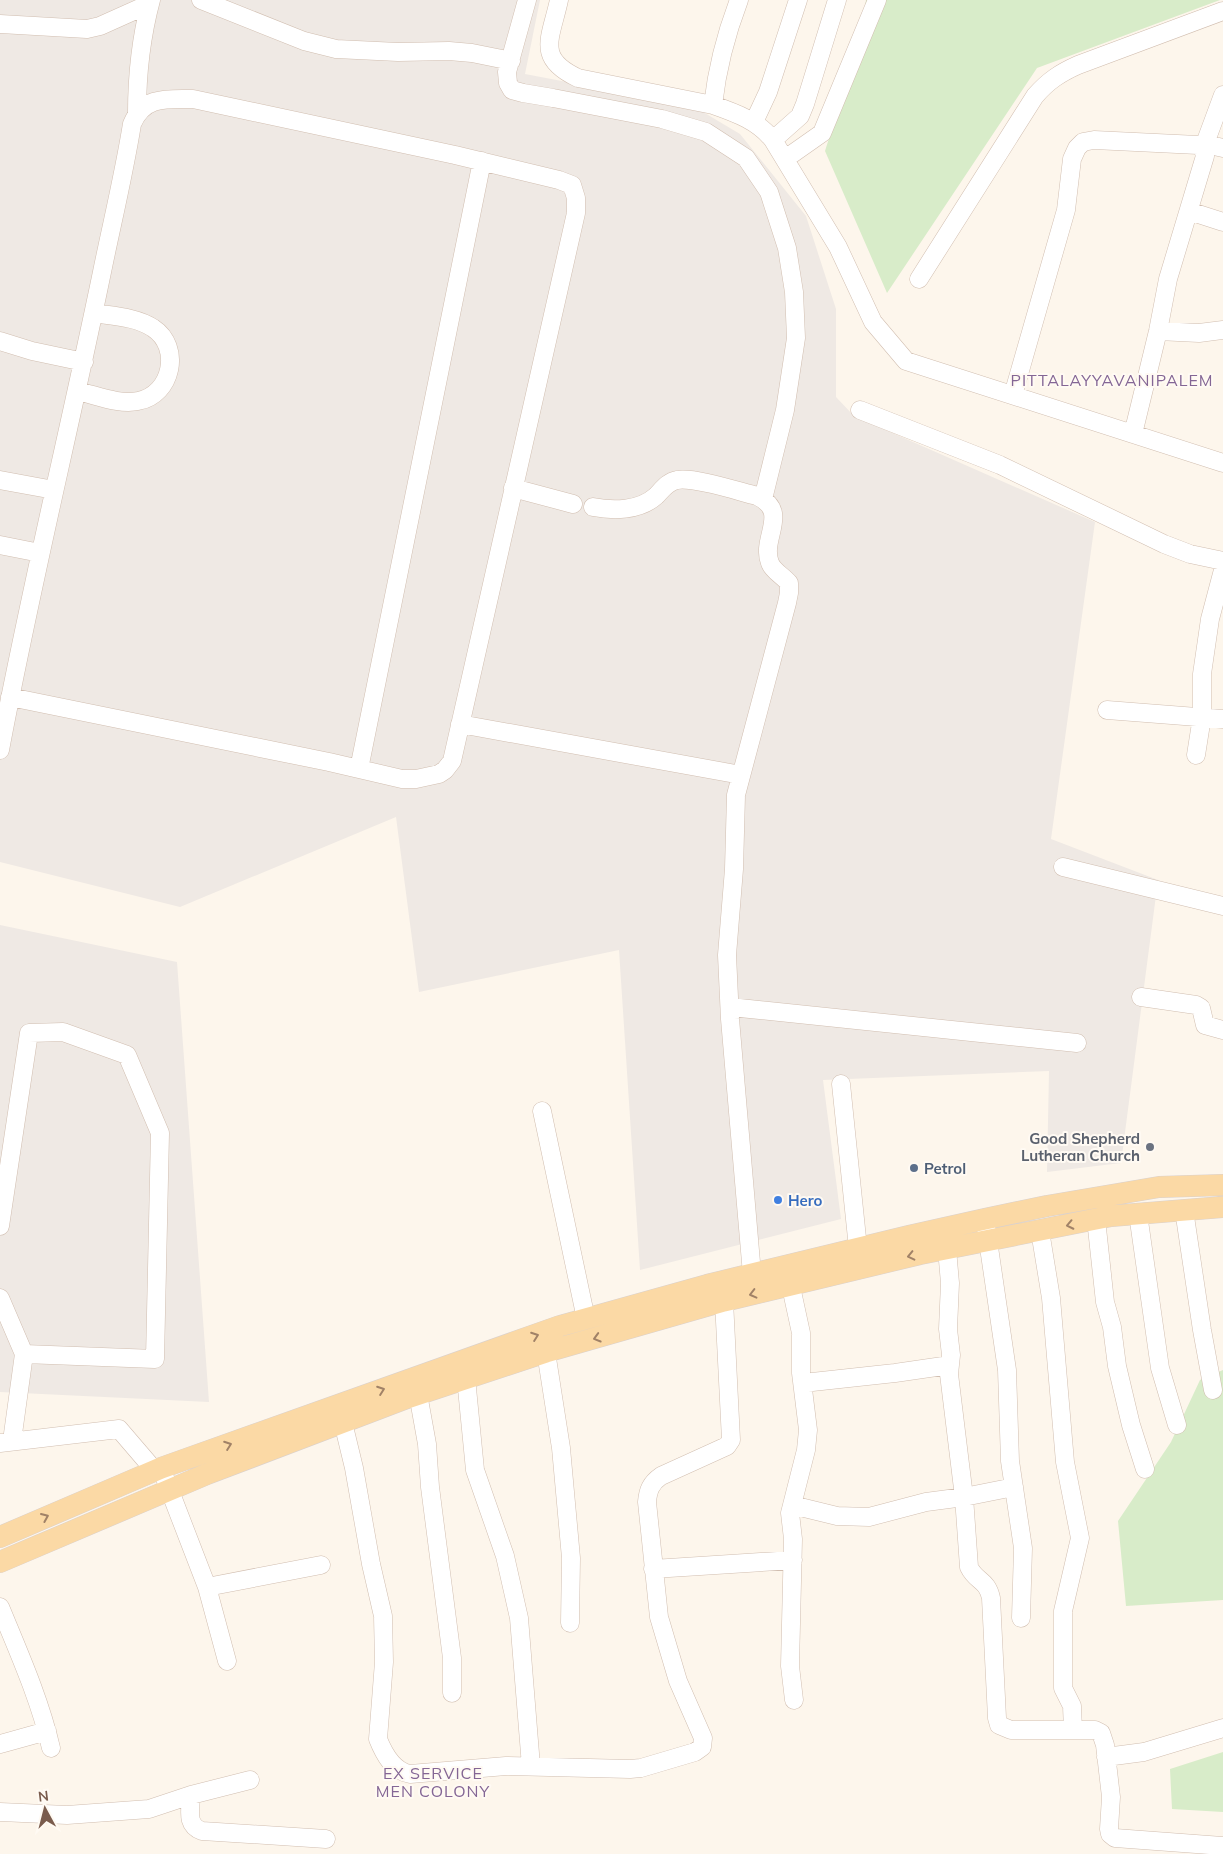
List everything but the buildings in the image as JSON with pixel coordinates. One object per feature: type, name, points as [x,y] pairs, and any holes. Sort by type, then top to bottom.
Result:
[{"type":"main road","points":[[0,1536],[154,1471],[204,1464],[511,1354],[546,1352],[724,1301],[858,1248],[1047,1206],[1159,1187],[1223,1185]]},
{"type":"main road","points":[[341,1414],[418,1394],[466,1378],[560,1326],[752,1274],[788,1275],[946,1249],[1096,1220],[1138,1214],[1223,1208]]},
{"type":"main road","points":[[0,1562],[164,1492],[204,1464]]},
{"type":"street","points":[[201,0],[304,42],[336,49],[398,52],[449,51],[472,53],[511,61]]},
{"type":"street","points":[[527,0],[507,72],[508,83],[512,90],[662,119],[706,132],[746,158],[769,192],[788,256],[794,292],[796,338],[785,410],[763,499]]},
{"type":"street","points":[[559,0],[548,48],[556,66],[564,72],[578,78],[713,105],[754,122],[766,131],[838,246],[873,322],[906,361],[1223,463]]},
{"type":"street","points":[[713,105],[724,46],[738,0]]},
{"type":"street","points":[[754,122],[768,92],[798,0]]},
{"type":"street","points":[[773,140],[800,116],[837,0]]},
{"type":"street","points":[[785,159],[822,133],[877,0]]},
{"type":"street","points":[[0,24],[87,29],[100,26],[150,2]]},
{"type":"street","points":[[0,750],[2,729],[40,552],[84,362],[132,124],[137,113],[138,75],[150,2]]},
{"type":"street","points":[[919,279],[1035,96],[1046,83],[1059,73],[1078,65],[1223,11]]},
{"type":"street","points":[[1133,434],[1158,331],[1168,278],[1205,156],[1204,147],[1223,95]]},
{"type":"street","points":[[10,697],[402,778],[416,779],[439,774],[445,770],[452,761],[576,213],[576,198],[572,185],[482,161],[193,99],[169,99],[148,104],[137,113]]},
{"type":"street","points":[[1013,395],[1066,210],[1072,159],[1077,148],[1083,142],[1094,140],[1223,148]]},
{"type":"street","points":[[359,769],[482,161]]},
{"type":"street","points":[[1188,211],[1223,222]]},
{"type":"street","points":[[77,391],[127,402],[138,401],[149,397],[159,390],[166,381],[170,370],[171,358],[168,347],[163,337],[154,328],[144,323],[94,313]]},
{"type":"street","points":[[1158,331],[1199,333],[1223,330]]},
{"type":"street","points":[[0,341],[32,351],[84,362]]},
{"type":"street","points":[[860,410],[1000,466],[1164,544],[1190,554],[1223,561]]},
{"type":"street","points":[[593,507],[627,508],[639,506],[656,496],[669,483],[683,479],[757,496],[767,501],[772,508],[774,516],[769,548],[770,564],[789,583],[790,594],[736,795],[734,869],[727,955],[752,1274]]},
{"type":"street","points":[[0,480],[54,490]]},
{"type":"street","points":[[513,488],[573,504]]},
{"type":"street","points":[[0,545],[40,552]]},
{"type":"street","points":[[1196,755],[1202,718],[1202,674],[1210,619],[1223,570]]},
{"type":"street","points":[[1107,710],[1223,719]]},
{"type":"street","points":[[460,724],[741,776]]},
{"type":"street","points":[[1063,867],[1223,906]]},
{"type":"street","points":[[1141,997],[1196,1004],[1201,1008],[1205,1025],[1223,1030]]},
{"type":"street","points":[[730,1007],[1076,1043]]},
{"type":"street","points":[[0,1226],[29,1033],[63,1032],[127,1055],[160,1133],[155,1359],[24,1354]]},
{"type":"street","points":[[841,1084],[858,1248]]},
{"type":"street","points":[[542,1111],[586,1319]]},
{"type":"street","points":[[1184,1210],[1213,1390]]},
{"type":"street","points":[[1138,1214],[1160,1368],[1177,1425]]},
{"type":"street","points":[[985,1220],[990,1241],[1007,1370],[1010,1462],[1022,1548],[1021,1618]]},
{"type":"street","points":[[1096,1220],[1105,1302],[1112,1327],[1117,1366],[1131,1425],[1145,1469]]},
{"type":"street","points":[[1040,1231],[1051,1298],[1065,1462],[1080,1538],[1063,1611],[1063,1688],[1072,1706],[1073,1730]]},
{"type":"street","points":[[946,1249],[950,1283],[948,1328],[951,1354],[948,1374],[964,1498],[969,1567],[972,1574],[984,1582],[990,1589],[997,1718],[999,1725],[1011,1730],[1094,1730],[1102,1733],[1111,1797],[1109,1829],[1115,1846],[1223,1846]]},
{"type":"street","points":[[788,1275],[801,1333],[803,1383],[808,1430],[806,1450],[790,1513],[793,1560],[790,1666],[794,1700]]},
{"type":"street","points":[[0,1298],[24,1354],[6,1442],[119,1429],[154,1471],[164,1492],[207,1587],[227,1661]]},
{"type":"street","points":[[341,1414],[354,1468],[371,1564],[383,1616],[384,1662],[378,1739],[395,1768],[402,1773],[410,1774],[506,1766],[641,1768],[695,1752],[702,1747],[703,1738],[678,1681],[659,1617],[647,1502],[648,1491],[654,1480],[727,1446],[731,1440],[724,1301]]},
{"type":"street","points":[[546,1352],[561,1448],[571,1558],[570,1623]]},
{"type":"street","points":[[803,1383],[950,1365]]},
{"type":"street","points":[[466,1378],[475,1470],[505,1556],[518,1618],[531,1766]]},
{"type":"street","points":[[418,1394],[427,1444],[430,1487],[452,1658],[452,1693]]},
{"type":"street","points":[[792,1505],[837,1516],[869,1518],[926,1502],[964,1498],[1014,1487]]},
{"type":"street","points":[[653,1569],[793,1560]]},
{"type":"street","points":[[207,1587],[321,1565]]},
{"type":"street","points":[[0,1607],[49,1740],[0,1744]]},
{"type":"street","points":[[1106,1757],[1144,1752],[1223,1728]]},
{"type":"street","points":[[0,1812],[67,1815],[149,1809],[191,1795],[250,1780]]},
{"type":"street","points":[[191,1795],[190,1823],[194,1828],[202,1831],[326,1839]]},
{"type":"shaded area","points":[[0,0],[540,0],[525,74],[693,106],[740,134],[806,216],[836,309],[836,397],[854,416],[1095,522],[1051,839],[1158,880],[1121,1163],[1047,1172],[1049,1071],[823,1080],[841,1219],[640,1270],[619,950],[419,992],[396,817],[180,907],[0,862]]},
{"type":"shaded area","points":[[0,925],[177,962],[209,1402],[0,1392]]},
{"type":"green space","points":[[866,0],[1220,0],[1037,68],[887,293],[825,151],[859,43]]},
{"type":"green space","points":[[1223,1370],[1223,1600],[1126,1606],[1118,1521],[1171,1442],[1200,1380]]},
{"type":"green space","points":[[1223,1752],[1223,1812],[1172,1809],[1170,1769]]},
{"type":"place","name":"Good Shepherd Lutheran Church","points":[[1150,1147]]},
{"type":"place","name":"Petrol","points":[[914,1168]]},
{"type":"place","name":"Hero","points":[[778,1200]]},
{"type":"district","name":"PITTALAYYAVANIPALEM","points":[[1112,380]]},
{"type":"district","name":"EX SERVICE MEN COLONY","points":[[433,1782]]}]
